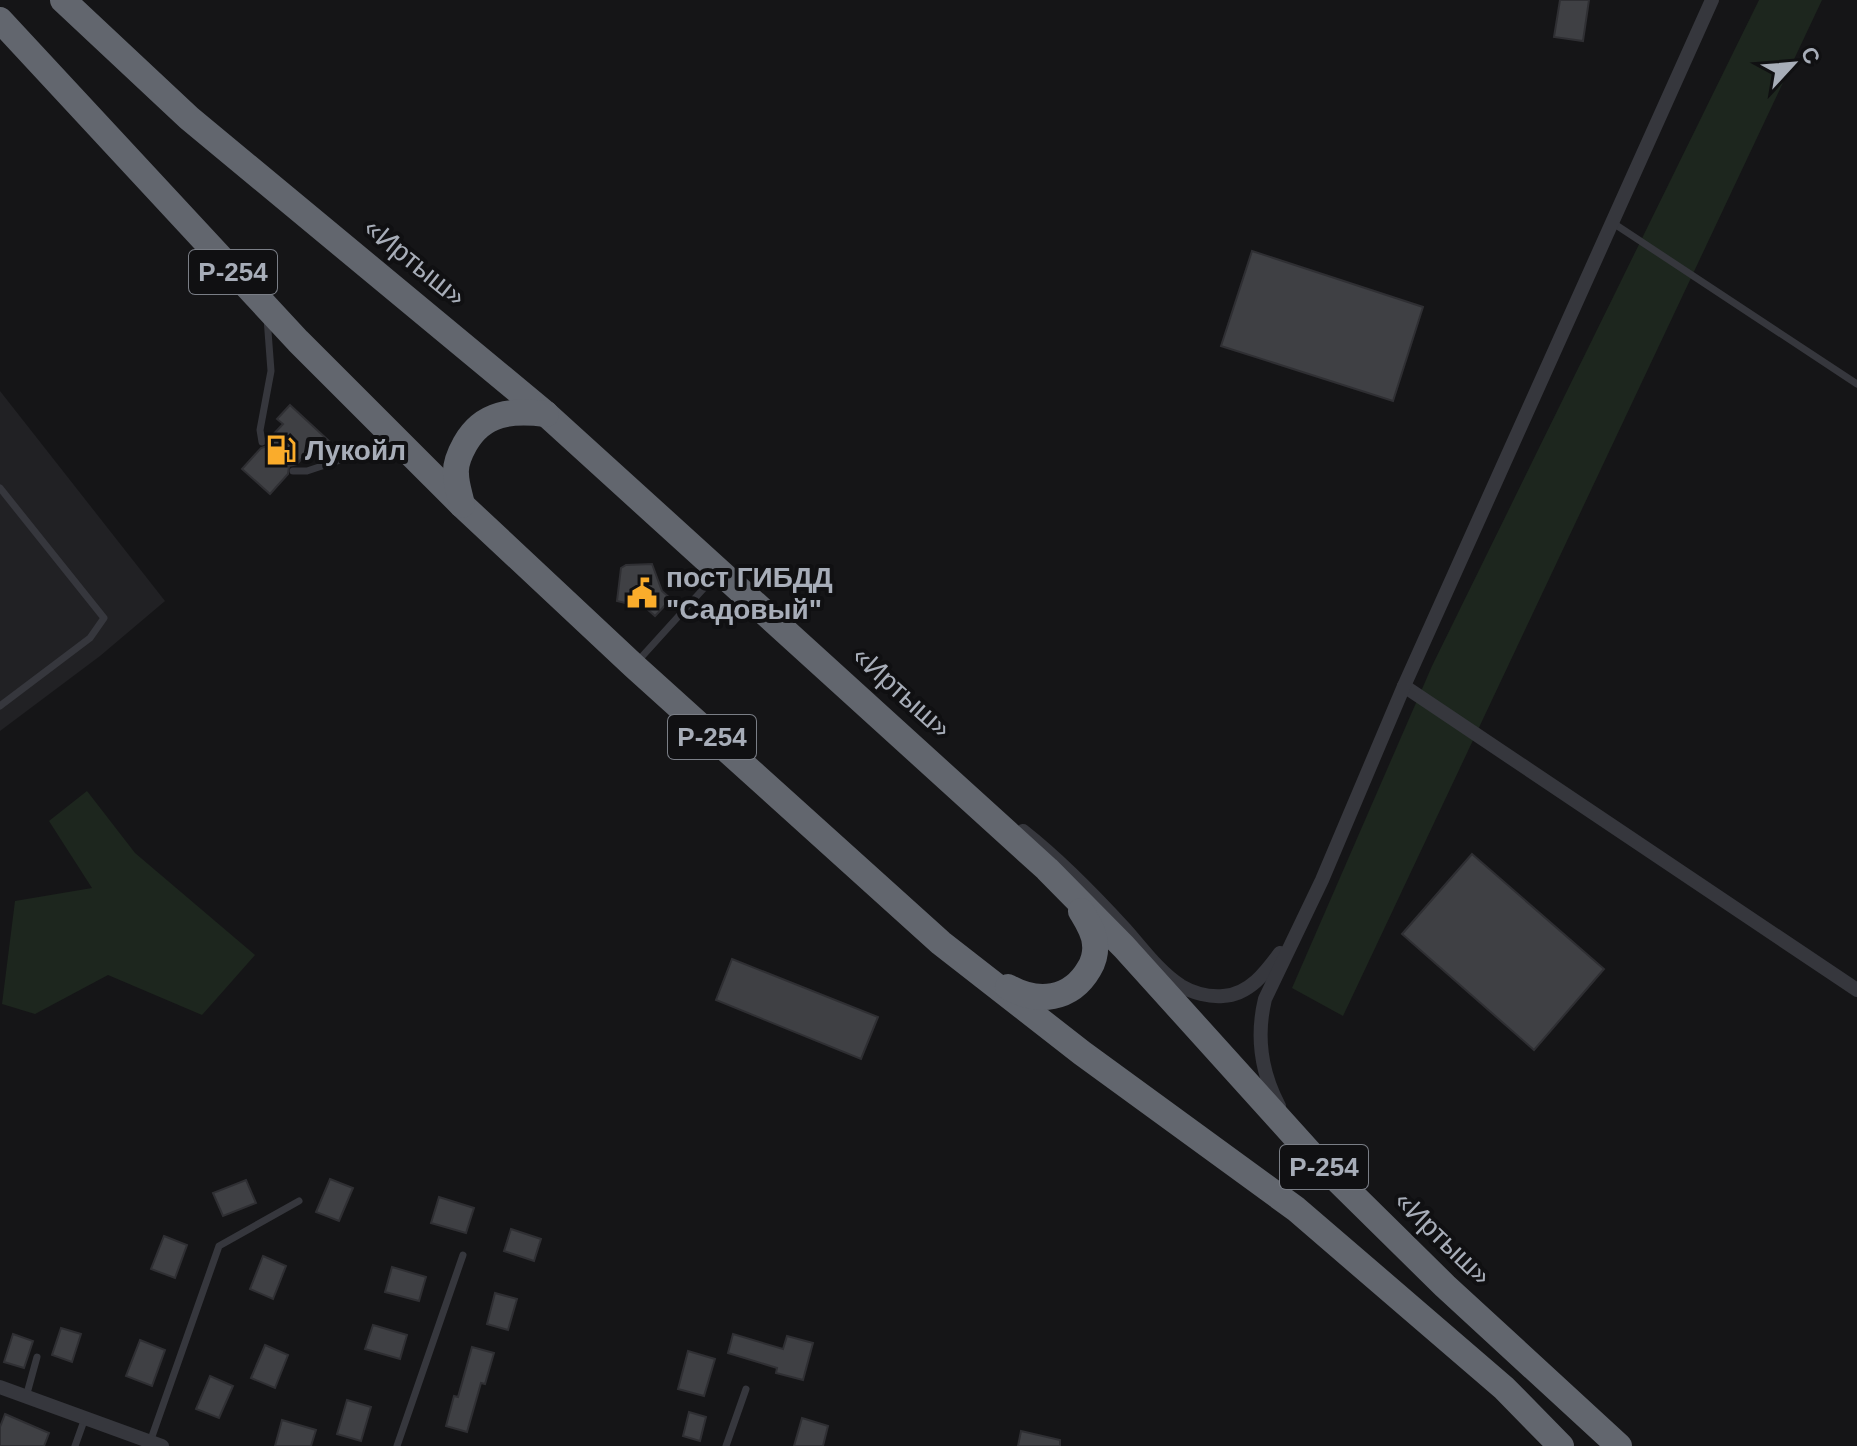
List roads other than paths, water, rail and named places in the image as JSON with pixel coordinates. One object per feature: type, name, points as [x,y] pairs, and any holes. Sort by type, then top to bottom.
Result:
[{"type":"highway","name":"«Иртыш»","points":[[63,0],[189,118],[546,414],[1047,869],[1124,947],[1310,1153],[1445,1286],[1619,1446]]},
{"type":"highway","name":"Р-254","points":[[0,20],[266,307],[402,446],[634,666],[941,943],[1082,1053],[1296,1209],[1504,1388],[1561,1446]]},
{"type":"highway","points":[[462,505],[455,473],[460,453],[482,423],[499,414],[519,410],[546,414]]},
{"type":"highway","points":[[967,962],[1018,992],[1038,998],[1058,996],[1084,977],[1092,964],[1096,947],[1092,931],[1081,911],[1047,869]]},
{"type":"street","points":[[1310,1153],[1272,1093],[1260,1046],[1260,1018],[1265,999],[1712,0]]},
{"type":"street","points":[[1404,686],[1857,990]]},
{"type":"street","points":[[934,764],[1045,849],[1103,905],[1165,973],[1192,991],[1223,996],[1240,992],[1255,983],[1296,934]]},
{"type":"street","points":[[0,1387],[156,1444]]},
{"type":"lane","points":[[1613,223],[1857,384]]},
{"type":"lane","points":[[262,442],[260,430],[271,371],[266,307]]},
{"type":"lane","points":[[293,471],[307,471],[358,454],[402,446]]},
{"type":"lane","points":[[0,488],[104,618],[90,638],[0,705]]},
{"type":"lane","points":[[634,666],[719,571]]},
{"type":"lane","points":[[156,1444],[219,1246],[299,1201]]},
{"type":"lane","points":[[397,1446],[463,1255]]},
{"type":"lane","points":[[26,1397],[37,1357]]},
{"type":"lane","points":[[726,1446],[746,1389]]},
{"type":"lane","points":[[75,1446],[85,1418]]},
{"type":"place","name":"Лукойл","points":[[281,450]]},
{"type":"place","name":"пост ГИБДД \"Садовый\"","points":[[642,593]]}]
